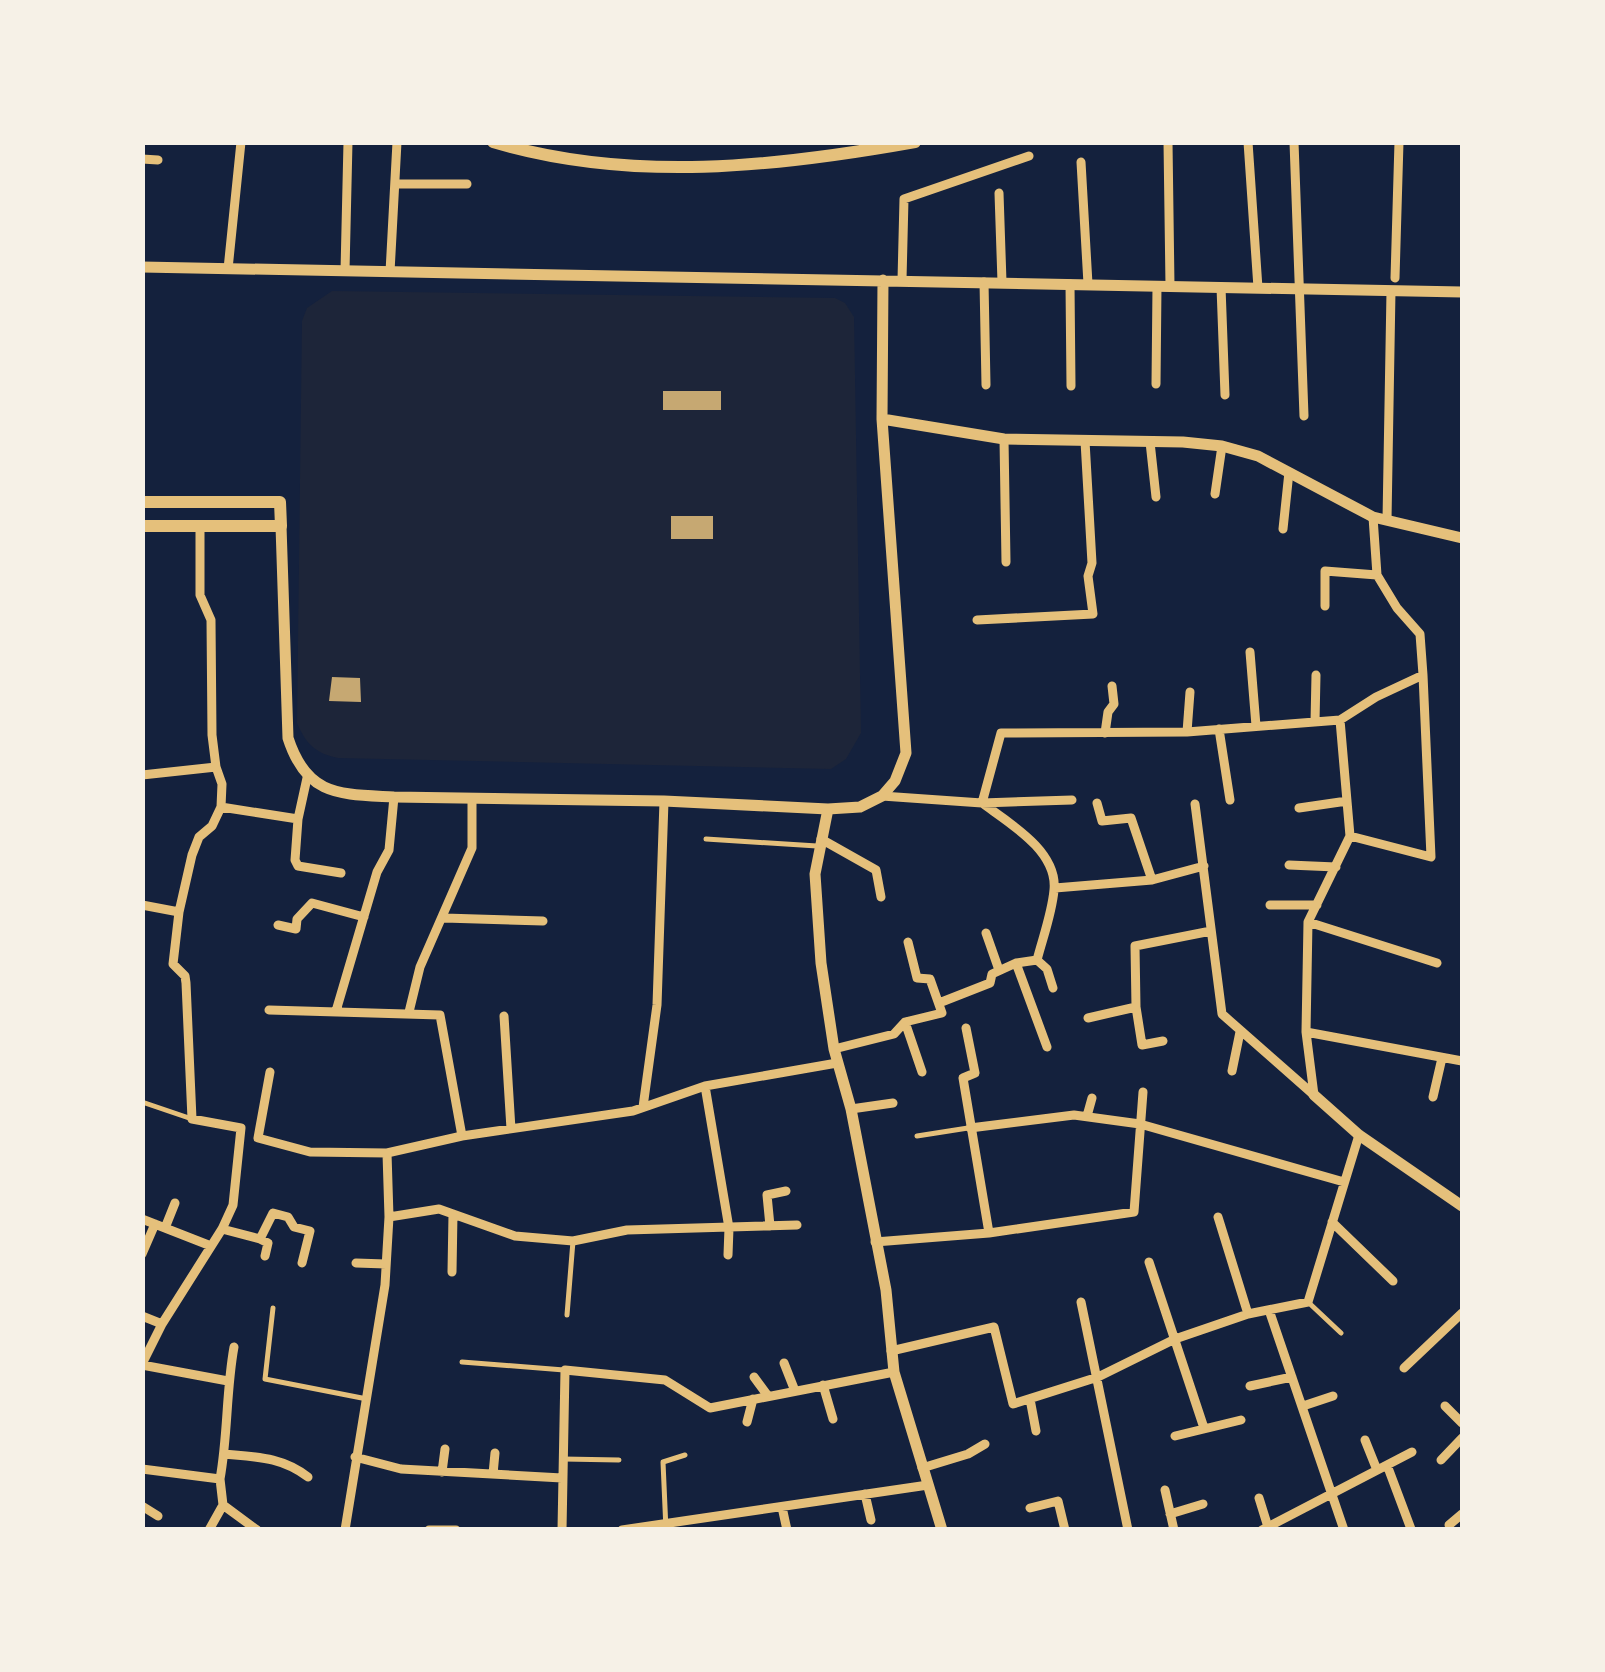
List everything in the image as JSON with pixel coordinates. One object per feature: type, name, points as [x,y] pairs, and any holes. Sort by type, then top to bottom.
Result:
[{"type":"main road","points":[[494,142],[596,162],[672,168],[759,166],[915,142]]},
{"type":"main road","points":[[142,502],[280,502],[281,526],[142,526]]},
{"type":"street","points":[[228,269],[241,142]]},
{"type":"street","points":[[345,271],[348,142]]},
{"type":"street","points":[[390,272],[397,142]]},
{"type":"street","points":[[1156,384],[1164,286],[1168,142]]},
{"type":"street","points":[[1248,142],[1258,288]]},
{"type":"street","points":[[1294,142],[1304,416]]},
{"type":"street","points":[[1387,520],[1399,142]]},
{"type":"street","points":[[902,280],[904,199],[1028,156]]},
{"type":"street","points":[[142,159],[158,160]]},
{"type":"street","points":[[1081,162],[1088,284]]},
{"type":"street","points":[[395,184],[467,184]]},
{"type":"street","points":[[999,193],[1002,282]]},
{"type":"street","points":[[142,268],[1258,288],[1393,284],[1462,292]]},
{"type":"street","points":[[281,526],[288,738],[307,778],[326,788],[354,795],[394,797],[664,800],[828,809],[860,806],[882,796],[896,781],[906,753],[882,419],[883,280]]},
{"type":"street","points":[[984,282],[986,384]]},
{"type":"street","points":[[1070,284],[1071,386]]},
{"type":"street","points":[[1221,287],[1224,395]]},
{"type":"street","points":[[882,419],[1004,440],[1222,446],[1258,456],[1373,517],[1462,538]]},
{"type":"street","points":[[1004,440],[1006,562]]},
{"type":"street","points":[[977,620],[1093,614],[1088,576],[1092,562],[1085,441]]},
{"type":"street","points":[[1150,442],[1156,497]]},
{"type":"street","points":[[1215,494],[1222,446]]},
{"type":"street","points":[[1282,529],[1289,472]]},
{"type":"street","points":[[1350,836],[1431,857],[1420,634],[1396,608],[1377,575],[1373,517]]},
{"type":"street","points":[[200,526],[200,595],[211,620],[212,735],[222,784],[220,807],[212,826],[199,837],[180,912],[174,964],[186,983],[192,1119],[241,1128],[233,1205],[142,1364],[228,1381]]},
{"type":"street","points":[[1326,606],[1326,571],[1377,575]]},
{"type":"street","points":[[1250,652],[1256,726]]},
{"type":"street","points":[[1315,722],[1316,674]]},
{"type":"street","points":[[982,804],[1001,733],[1188,732],[1340,720],[1376,697],[1423,676]]},
{"type":"street","points":[[1105,733],[1108,712],[1114,704],[1112,686]]},
{"type":"street","points":[[1188,732],[1190,692]]},
{"type":"street","points":[[1314,1094],[1306,1032],[1308,922],[1350,836],[1340,720]]},
{"type":"street","points":[[1220,729],[1230,800]]},
{"type":"street","points":[[142,775],[216,767]]},
{"type":"street","points":[[307,778],[294,860],[298,866],[342,873]]},
{"type":"street","points":[[882,796],[982,804],[1072,800]]},
{"type":"street","points":[[336,1011],[376,872],[390,850],[394,797]]},
{"type":"street","points":[[408,1012],[420,968],[472,848],[472,799]]},
{"type":"street","points":[[643,1107],[657,1005],[664,800]]},
{"type":"street","points":[[1299,808],[1347,801]]},
{"type":"street","points":[[1097,803],[1102,820],[1130,818],[1152,880]]},
{"type":"street","points":[[982,804],[1024,834],[1050,865],[1055,888],[1037,960]]},
{"type":"street","points":[[1195,804],[1222,1014],[1359,1135],[1462,1206]]},
{"type":"street","points":[[220,807],[298,819]]},
{"type":"street","points":[[828,809],[815,874],[821,962],[834,1049],[851,1108],[886,1290],[894,1372],[942,1530]]},
{"type":"street","points":[[821,842],[876,870],[881,897]]},
{"type":"street","points":[[1055,888],[1152,880],[1204,866]]},
{"type":"street","points":[[1289,866],[1336,867]]},
{"type":"street","points":[[278,926],[296,928],[296,919],[312,903],[364,917]]},
{"type":"street","points":[[142,905],[180,912]]},
{"type":"street","points":[[1270,905],[1316,905]]},
{"type":"street","points":[[444,918],[543,921]]},
{"type":"street","points":[[1308,922],[1436,963]]},
{"type":"street","points":[[1163,1041],[1142,1045],[1136,1007],[1135,946],[1211,931]]},
{"type":"street","points":[[986,933],[999,970]]},
{"type":"street","points":[[908,942],[917,978],[930,979],[940,1008]]},
{"type":"street","points":[[834,1049],[894,1034],[905,1022],[990,983],[992,974],[999,970],[1037,960]]},
{"type":"street","points":[[1037,960],[1047,969],[1053,988]]},
{"type":"street","points":[[1016,963],[1047,1047]]},
{"type":"street","points":[[1088,1018],[1136,1007]]},
{"type":"street","points":[[270,1010],[440,1015],[462,1136]]},
{"type":"street","points":[[504,1016],[511,1129]]},
{"type":"street","points":[[905,1022],[922,1072]]},
{"type":"street","points":[[966,1028],[975,1073],[963,1078],[989,1232]]},
{"type":"street","points":[[1232,1070],[1240,1032]]},
{"type":"street","points":[[1306,1032],[1462,1062]]},
{"type":"street","points":[[1433,1096],[1442,1058]]},
{"type":"street","points":[[270,1072],[258,1138],[310,1152],[386,1154],[462,1136],[643,1107],[705,1086],[837,1063]]},
{"type":"street","points":[[705,1086],[729,1228],[728,1255]]},
{"type":"street","points":[[875,1242],[989,1232],[1134,1212],[1144,1092]]},
{"type":"street","points":[[1087,1116],[1092,1098]]},
{"type":"street","points":[[851,1108],[892,1103]]},
{"type":"street","points":[[970,1128],[1074,1114],[1140,1124],[1344,1182]]},
{"type":"street","points":[[891,1351],[994,1328],[1014,1404],[1098,1377],[1175,1339],[1248,1314],[1308,1302],[1359,1135]]},
{"type":"street","points":[[345,1530],[386,1264],[386,1154]]},
{"type":"street","points":[[770,1226],[767,1196],[786,1191]]},
{"type":"street","points":[[142,1254],[175,1203]]},
{"type":"street","points":[[389,1216],[439,1209],[515,1236],[573,1242],[627,1230],[797,1225]]},
{"type":"street","points":[[260,1239],[273,1213],[288,1217],[294,1227],[310,1231],[302,1263]]},
{"type":"street","points":[[452,1214],[452,1272]]},
{"type":"street","points":[[1218,1217],[1248,1314]]},
{"type":"street","points":[[142,1220],[211,1246]]},
{"type":"street","points":[[1332,1222],[1393,1281]]},
{"type":"street","points":[[222,1229],[268,1244],[265,1256]]},
{"type":"street","points":[[1149,1262],[1204,1428]]},
{"type":"street","points":[[356,1263],[386,1264]]},
{"type":"street","points":[[1081,1302],[1128,1530]]},
{"type":"street","points":[[1269,1310],[1344,1530]]},
{"type":"street","points":[[1404,1368],[1462,1313]]},
{"type":"street","points":[[142,1316],[162,1324]]},
{"type":"street","points":[[208,1530],[223,1506],[220,1480],[234,1347]]},
{"type":"street","points":[[784,1363],[795,1391]]},
{"type":"street","points":[[562,1530],[565,1370],[665,1380],[710,1408],[894,1372]]},
{"type":"street","points":[[754,1377],[768,1396]]},
{"type":"street","points":[[1250,1386],[1292,1377]]},
{"type":"street","points":[[823,1386],[833,1419]]},
{"type":"street","points":[[1302,1406],[1334,1396]]},
{"type":"street","points":[[748,1422],[753,1399]]},
{"type":"street","points":[[1030,1399],[1036,1431]]},
{"type":"street","points":[[1445,1406],[1462,1423]]},
{"type":"street","points":[[1175,1436],[1241,1420]]},
{"type":"street","points":[[1441,1460],[1462,1438]]},
{"type":"street","points":[[1365,1440],[1410,1530]]},
{"type":"street","points":[[922,1468],[968,1454],[985,1444]]},
{"type":"street","points":[[442,1472],[444,1449]]},
{"type":"street","points":[[1259,1498],[1265,1528],[1283,1525],[1333,1493],[1412,1452]]},
{"type":"street","points":[[493,1474],[496,1453]]},
{"type":"street","points":[[225,1454],[279,1459],[308,1477]]},
{"type":"street","points":[[355,1457],[401,1470],[562,1478]]},
{"type":"street","points":[[142,1469],[220,1480]]},
{"type":"street","points":[[622,1530],[928,1484]]},
{"type":"street","points":[[1165,1490],[1174,1530]]},
{"type":"street","points":[[864,1494],[871,1520]]},
{"type":"street","points":[[1030,1508],[1058,1501],[1065,1530]]},
{"type":"street","points":[[1170,1514],[1203,1504]]},
{"type":"street","points":[[142,1506],[158,1516]]},
{"type":"street","points":[[223,1506],[257,1530]]},
{"type":"street","points":[[782,1508],[786,1530]]},
{"type":"street","points":[[1449,1525],[1462,1514]]},
{"type":"street","points":[[428,1530],[456,1530]]},
{"type":"lane","points":[[706,839],[821,842]]},
{"type":"lane","points":[[142,1102],[192,1119]]},
{"type":"lane","points":[[917,1136],[970,1128]]},
{"type":"lane","points":[[567,1315],[573,1242]]},
{"type":"lane","points":[[1308,1302],[1341,1333]]},
{"type":"lane","points":[[273,1308],[265,1379],[367,1399]]},
{"type":"lane","points":[[462,1362],[565,1370]]},
{"type":"lane","points":[[666,1526],[664,1462],[685,1455]]},
{"type":"lane","points":[[563,1459],[619,1460]]},
{"type":"shaded area","points":[[332,291],[835,298],[845,303],[854,317],[861,733],[846,759],[831,769],[338,758],[312,746],[297,723],[302,321],[307,308]]},
{"type":"building","points":[[663,391],[721,391],[721,410],[663,410]]},
{"type":"building","points":[[671,516],[713,516],[713,539],[671,539]]},
{"type":"building","points":[[332,677],[360,678],[361,702],[329,701]]}]
